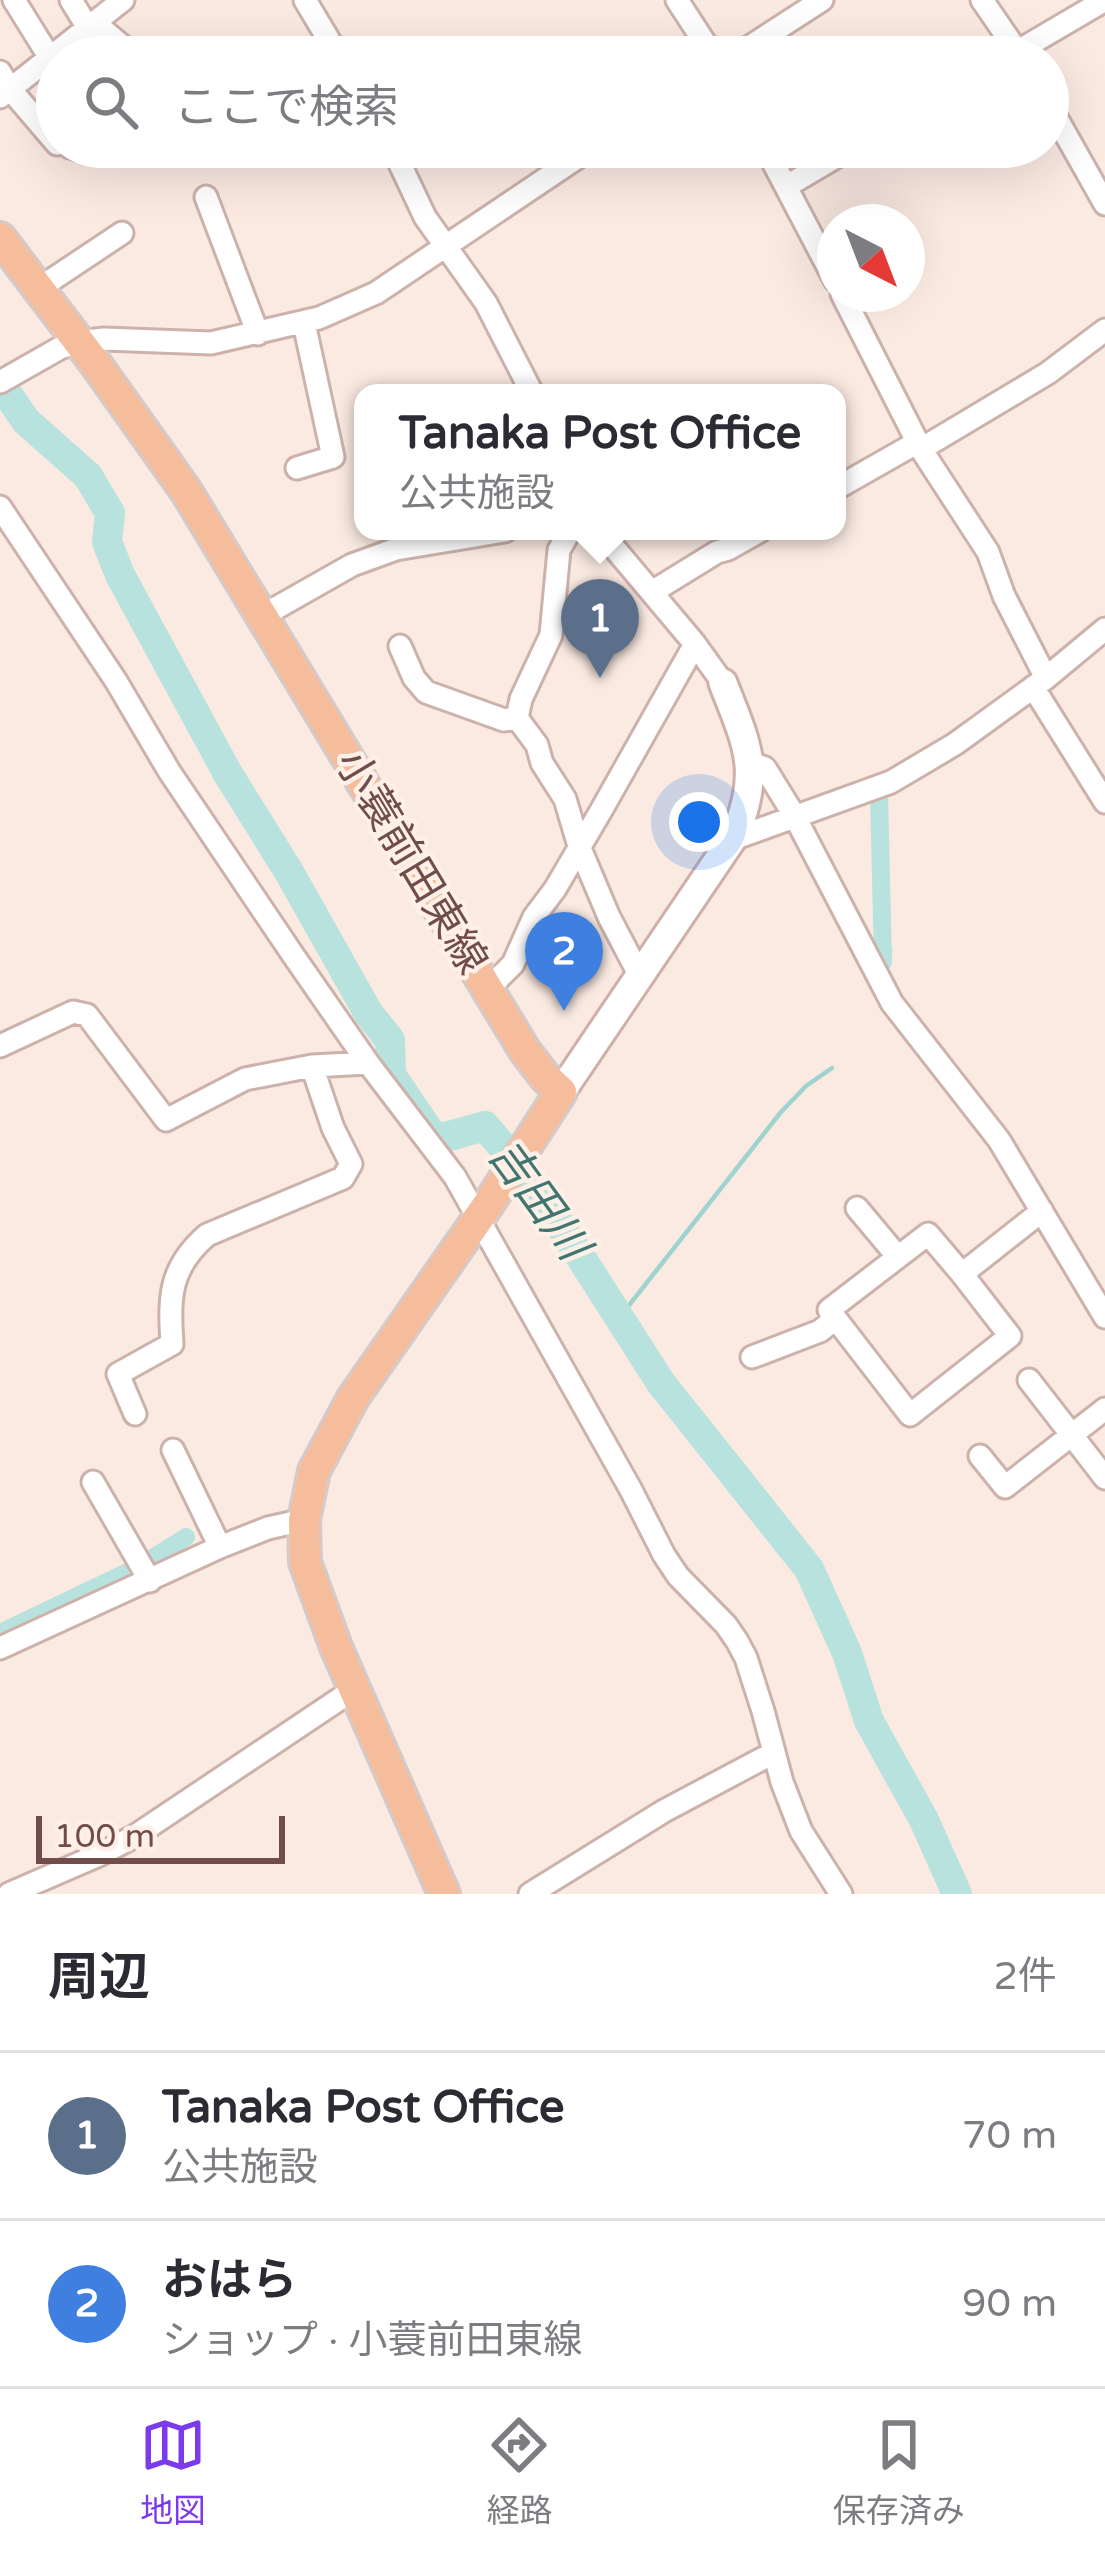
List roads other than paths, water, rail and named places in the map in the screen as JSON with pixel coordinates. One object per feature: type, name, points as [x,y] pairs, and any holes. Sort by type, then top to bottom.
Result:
[{"type":"main road","name":"小蓑前田東線","points":[[0,238],[186,491],[544,1077],[554,1104]]},
{"type":"main road","points":[[444,1894],[336,1647],[305,1562],[304,1520],[314,1471],[330,1436],[554,1104]]},
{"type":"street","points":[[14,0],[36,36]]},
{"type":"street","points":[[71,0],[107,36]]},
{"type":"street","points":[[78,36],[124,0]]},
{"type":"street","points":[[305,0],[326,36]]},
{"type":"street","points":[[677,0],[700,36]]},
{"type":"street","points":[[766,36],[822,0]]},
{"type":"street","points":[[982,0],[1004,36]]},
{"type":"street","points":[[1046,36],[1105,0]]},
{"type":"street","points":[[36,66],[3,86],[36,121]]},
{"type":"street","points":[[1069,140],[1105,204]]},
{"type":"street","points":[[402,168],[425,217],[486,303],[527,384]]},
{"type":"street","points":[[0,382],[79,342],[211,343],[304,322],[376,293],[562,168]]},
{"type":"street","points":[[777,168],[817,245]]},
{"type":"street","points":[[787,186],[817,168]]},
{"type":"street","points":[[206,196],[258,334]]},
{"type":"street","points":[[38,289],[122,233]]},
{"type":"street","points":[[851,312],[920,446],[988,552],[1040,682],[1105,802]]},
{"type":"street","points":[[297,468],[333,457],[304,322]]},
{"type":"street","points":[[846,483],[1048,373],[1105,330]]},
{"type":"street","points":[[0,507],[116,681],[169,771],[368,1064],[483,1211],[664,1555],[726,1625],[746,1658],[801,1832],[841,1894]]},
{"type":"street","points":[[262,616],[352,565],[414,540]]},
{"type":"street","points":[[565,540],[559,550],[551,635],[521,698],[517,718],[565,799],[609,917],[640,976]]},
{"type":"street","points":[[554,1104],[733,839],[750,790],[751,763],[723,683],[608,540]]},
{"type":"street","points":[[652,592],[717,551],[744,540]]},
{"type":"street","points":[[733,839],[891,782],[955,744],[1105,629]]},
{"type":"street","points":[[488,989],[513,964],[534,917],[555,889],[695,644]]},
{"type":"street","points":[[400,646],[426,692],[504,720],[517,718]]},
{"type":"street","points":[[751,763],[765,768],[794,815],[892,1003],[999,1141],[1105,1317]]},
{"type":"street","points":[[0,1046],[73,1012],[87,1015],[166,1120],[245,1079],[312,1066],[368,1064]]},
{"type":"street","points":[[135,1414],[118,1374],[172,1344],[169,1297],[192,1248],[207,1235],[343,1178],[351,1164],[312,1066]]},
{"type":"street","points":[[857,1208],[898,1257]]},
{"type":"street","points":[[962,1274],[1042,1211]]},
{"type":"street","points":[[928,1234],[1010,1336],[910,1415],[829,1310],[898,1257],[928,1234]]},
{"type":"street","points":[[752,1357],[820,1331],[835,1319]]},
{"type":"street","points":[[1029,1380],[1105,1478]]},
{"type":"street","points":[[980,1456],[1005,1487],[1105,1409]]},
{"type":"street","points":[[173,1450],[220,1547]]},
{"type":"street","points":[[94,1482],[144,1570]]},
{"type":"street","points":[[0,1648],[144,1570],[304,1520]]},
{"type":"street","points":[[9,1894],[135,1836],[356,1688]]},
{"type":"street","points":[[530,1894],[664,1811],[773,1753]]},
{"type":"waterway","name":"吉田川","points":[[0,383],[26,421],[88,476],[110,513],[107,542],[120,575],[228,774],[369,1014],[390,1040],[391,1075],[435,1140],[485,1126],[532,1181],[661,1383],[809,1569],[847,1653],[869,1721],[924,1820],[957,1894]]},
{"type":"waterway","points":[[879,794],[883,962]]},
{"type":"waterway","points":[[882,923],[890,951]]},
{"type":"waterway","points":[[619,1318],[781,1112],[832,1068]]},
{"type":"waterway","points":[[0,1633],[140,1566],[186,1537]]},
{"type":"place","name":"Tanaka Post Office","points":[[600,678]]},
{"type":"place","name":"おはら","points":[[564,1011]]}]
